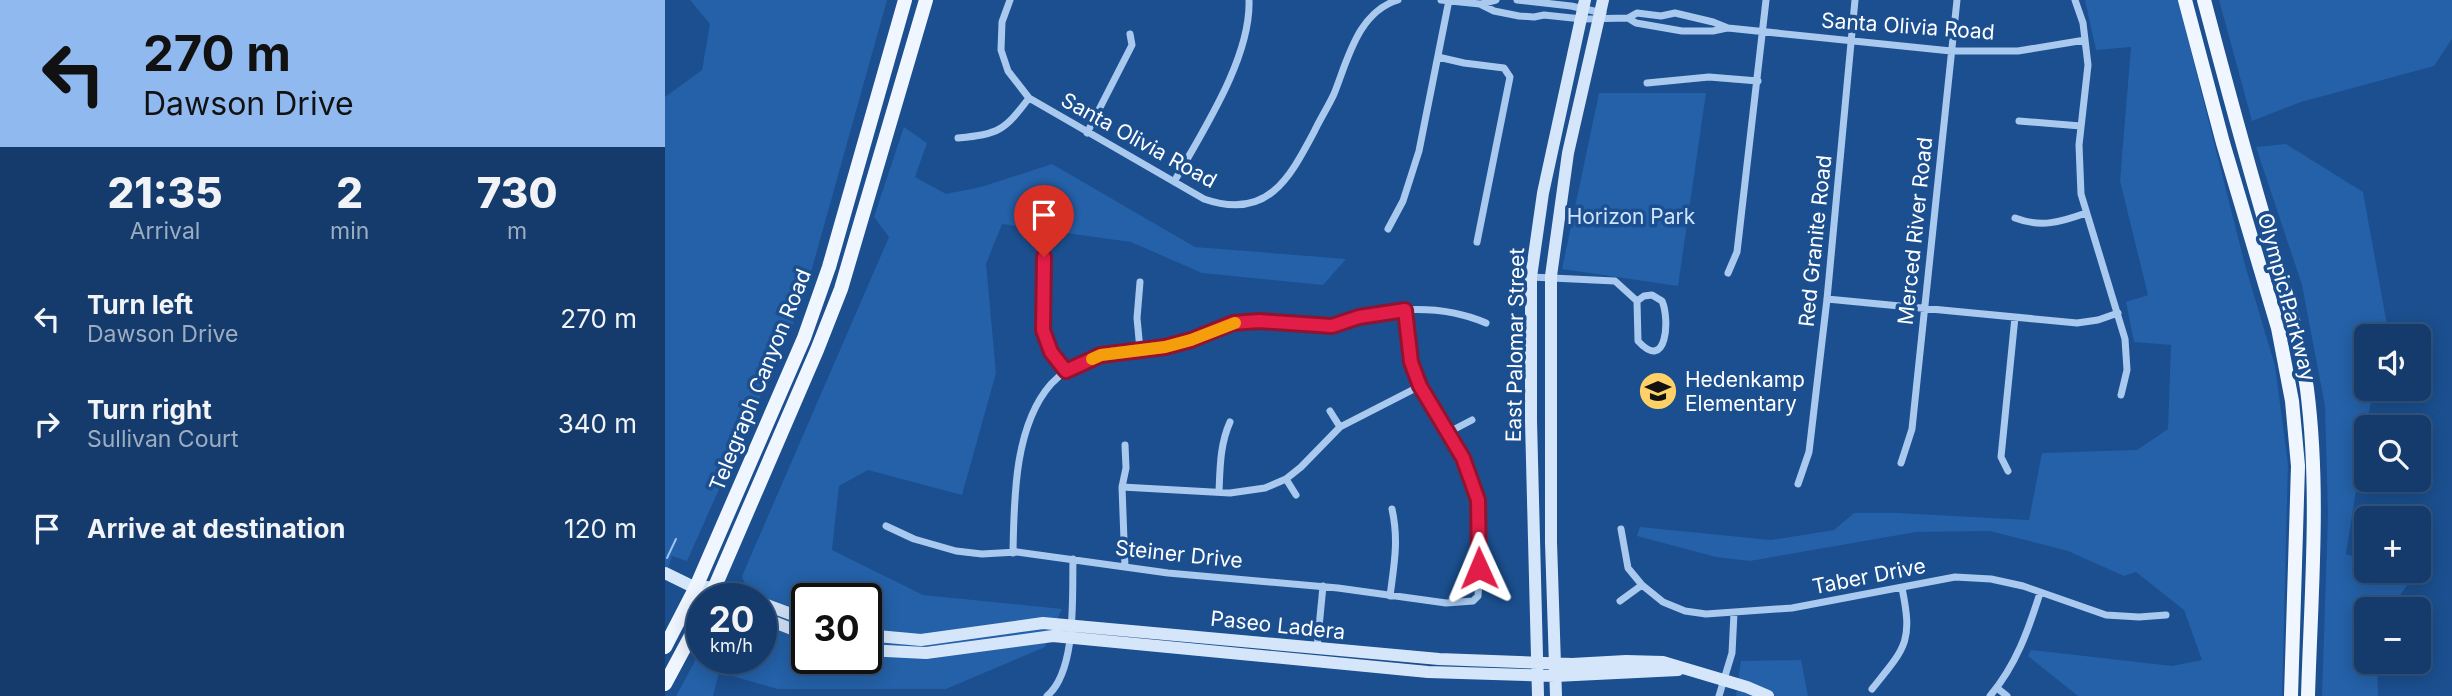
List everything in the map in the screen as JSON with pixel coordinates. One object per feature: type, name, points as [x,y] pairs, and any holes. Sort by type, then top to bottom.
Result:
[{"type":"main road","name":"Telegraph Canyon Road","points":[[698,583],[808,326],[829,267],[905,0]]},
{"type":"main road","name":"Telegraph Canyon Road","points":[[718,583],[841,289],[926,0]]},
{"type":"main road","name":"Olympic Parkway","points":[[2185,0],[2223,143],[2278,328],[2292,401],[2298,478],[2291,696]]},
{"type":"main road","name":"Olympic Parkway","points":[[2204,0],[2240,138],[2296,329],[2307,387],[2315,483],[2308,696]]},
{"type":"main road","name":"East Palomar Street","points":[[1538,696],[1531,421],[1531,277],[1548,170],[1584,9]]},
{"type":"main road","name":"East Palomar Street","points":[[1556,696],[1551,542],[1551,276],[1568,153],[1601,11]]},
{"type":"main road","points":[[2223,143],[2240,138]]},
{"type":"main road","points":[[665,573],[687,583]]},
{"type":"main road","name":"Telegraph Canyon Road","points":[[665,647],[686,606]]},
{"type":"main road","name":"Paseo Ladera","points":[[882,636],[921,640],[1043,623],[1070,631],[1317,655],[1428,672],[1537,675],[1555,669],[1686,670],[1768,696]]},
{"type":"main road","name":"Paseo Ladera","points":[[882,651],[926,653],[1053,636],[1070,631]]},
{"type":"main road","points":[[665,684],[686,645]]},
{"type":"main road","name":"Paseo Ladera","points":[[1317,655],[1537,661],[1555,669]]},
{"type":"street","name":"Santa Olivia Road","points":[[1010,0],[1002,22],[1001,50],[1008,71],[1029,98],[1204,199],[1227,204],[1251,202],[1279,188],[1300,157],[1329,104],[1363,26],[1380,8],[1398,0]]},
{"type":"street","points":[[1174,182],[1223,97],[1245,33],[1249,14],[1248,0]]},
{"type":"street","name":"Santa Olivia Road","points":[[1441,0],[1480,4],[1494,11],[1534,17],[1584,9]]},
{"type":"street","points":[[1388,229],[1399,210],[1416,163],[1449,0]]},
{"type":"street","name":"Santa Olivia Road","points":[[1480,4],[1496,0]]},
{"type":"street","name":"Santa Olivia Road","points":[[1517,0],[1601,11],[1614,17],[1628,18],[1636,23],[1682,31],[1728,28]]},
{"type":"street","points":[[1728,273],[1737,252],[1766,0]]},
{"type":"street","name":"Red Granite Road","points":[[1798,484],[1809,452],[1827,299],[1855,0]]},
{"type":"street","name":"Merced River Road","points":[[1901,463],[1912,429],[1957,0]]},
{"type":"street","points":[[2074,0],[2083,23],[2088,74],[2081,127],[2081,194],[2128,352],[2127,370],[2120,395]]},
{"type":"street","name":"Santa Olivia Road","points":[[1628,18],[1636,13],[1661,16],[1675,13],[1728,28],[1951,51],[2018,51],[2085,40]]},
{"type":"street","points":[[1087,133],[1132,45],[1130,34]]},
{"type":"street","points":[[1438,57],[1504,68],[1510,77],[1477,242]]},
{"type":"street","points":[[1647,83],[1709,77],[1758,80]]},
{"type":"street","points":[[958,138],[998,132],[1012,121],[1029,98]]},
{"type":"street","points":[[2019,121],[2081,127]]},
{"type":"street","points":[[2015,218],[2030,224],[2050,224],[2086,213]]},
{"type":"street","points":[[1044,257],[1043,330],[1051,352],[1066,371]]},
{"type":"street","points":[[1531,277],[1615,281],[1637,301],[1638,341],[1646,350],[1653,351],[1662,347],[1665,341],[1664,305],[1657,296],[1652,295],[1637,301]]},
{"type":"street","points":[[1140,282],[1137,318],[1140,351]]},
{"type":"street","points":[[1827,299],[2077,323],[2098,320],[2117,313]]},
{"type":"street","points":[[1013,553],[1014,498],[1023,446],[1039,401],[1051,384],[1066,371],[1101,355],[1140,351],[1191,340],[1233,323],[1259,321],[1332,326],[1359,317],[1405,310],[1457,313],[1486,323]]},
{"type":"street","points":[[1405,310],[1411,362],[1420,386],[1448,432],[1472,420]]},
{"type":"street","points":[[2008,471],[2001,457],[2015,317]]},
{"type":"street","points":[[1122,487],[1230,493],[1265,488],[1286,479],[1315,454],[1340,427],[1420,386]]},
{"type":"street","points":[[1330,411],[1340,427]]},
{"type":"street","points":[[1219,492],[1224,435],[1230,422]]},
{"type":"street","name":"Steiner Drive","points":[[886,526],[914,539],[956,551],[1073,559],[1168,573],[1322,586],[1445,603],[1473,601],[1478,596],[1479,581],[1478,500],[1463,458],[1448,432]]},
{"type":"street","points":[[1125,445],[1126,468],[1122,487],[1125,567]]},
{"type":"street","points":[[1286,479],[1297,495]]},
{"type":"street","points":[[1390,596],[1397,549],[1397,532],[1392,509]]},
{"type":"street","name":"Taber Drive","points":[[1621,529],[1628,568],[1642,585],[1663,602],[1685,611],[1706,614],[1807,607],[1955,577],[2023,586],[2106,615],[2166,615]]},
{"type":"street","points":[[1047,696],[1057,686],[1061,677],[1070,631],[1073,559]]},
{"type":"street","points":[[1620,601],[1642,585]]},
{"type":"street","points":[[1317,655],[1322,586]]},
{"type":"street","points":[[1873,689],[1900,654],[1907,637],[1908,624],[1902,588]]},
{"type":"street","points":[[1990,696],[2015,662],[2041,593]]},
{"type":"street","points":[[1719,696],[1732,653],[1734,613]]},
{"type":"street","points":[[1997,688],[2007,696]]},
{"type":"green space","points":[[690,0],[887,0],[803,301],[687,561],[672,556],[665,578],[665,97],[702,70],[710,24]]},
{"type":"green space","points":[[2085,0],[2178,0],[2245,265],[2275,366],[2288,464],[2282,696],[2078,696],[2028,656],[2031,650],[2172,666],[2202,660],[2184,610],[2136,572],[2124,576],[2068,551],[1990,531],[1916,532],[1750,561],[1716,557],[1637,536],[1640,527],[1771,540],[1834,530],[1854,513],[2029,520],[2042,453],[2137,450],[2168,429],[2171,345],[2134,342],[2126,302],[2148,295],[2120,181],[2131,47],[2096,50]]},
{"type":"green space","points":[[2219,0],[2452,0],[2452,39],[2434,66],[2301,102],[2252,121]]},
{"type":"green space","name":"Horizon Park","points":[[1599,93],[1706,93],[1678,286],[1562,269]]},
{"type":"green space","points":[[904,127],[927,143],[915,177],[946,194],[981,187],[1052,164],[1195,247],[1346,259],[1323,285],[1202,273],[1131,242],[1002,224],[986,264],[996,373],[962,495],[868,470],[839,486],[832,550],[923,595],[1062,609],[1045,647],[946,689],[777,689],[726,674],[777,674],[777,583],[745,583],[742,576],[889,237],[874,217]]},
{"type":"green space","points":[[2286,144],[2363,192],[2387,324],[2354,324],[2354,401],[2371,401],[2368,415],[2354,415],[2356,492],[2346,554],[2354,557],[2354,583],[2409,583],[2399,597],[2354,597],[2354,674],[2377,674],[2378,696],[2322,696],[2328,514],[2325,406],[2302,285],[2256,147]]},
{"type":"green space","points":[[1801,660],[1808,696],[1736,696],[1741,661]]},
{"type":"green space","points":[[688,674],[718,674],[713,696],[676,696]]},
{"type":"waterway","points":[[667,558],[676,539]]},
{"type":"slow traffic","points":[[1092,359],[1101,355],[1165,347],[1235,323]]},
{"type":"place","name":"Hedenkamp Elementary","points":[[1658,391]]},
{"type":"route","points":[[1044,257],[1043,330],[1051,352],[1066,371],[1101,355],[1165,347],[1233,323],[1259,321],[1332,326],[1359,317],[1405,310],[1411,362],[1420,386],[1463,458],[1474,485],[1478,500],[1479,568]]}]
